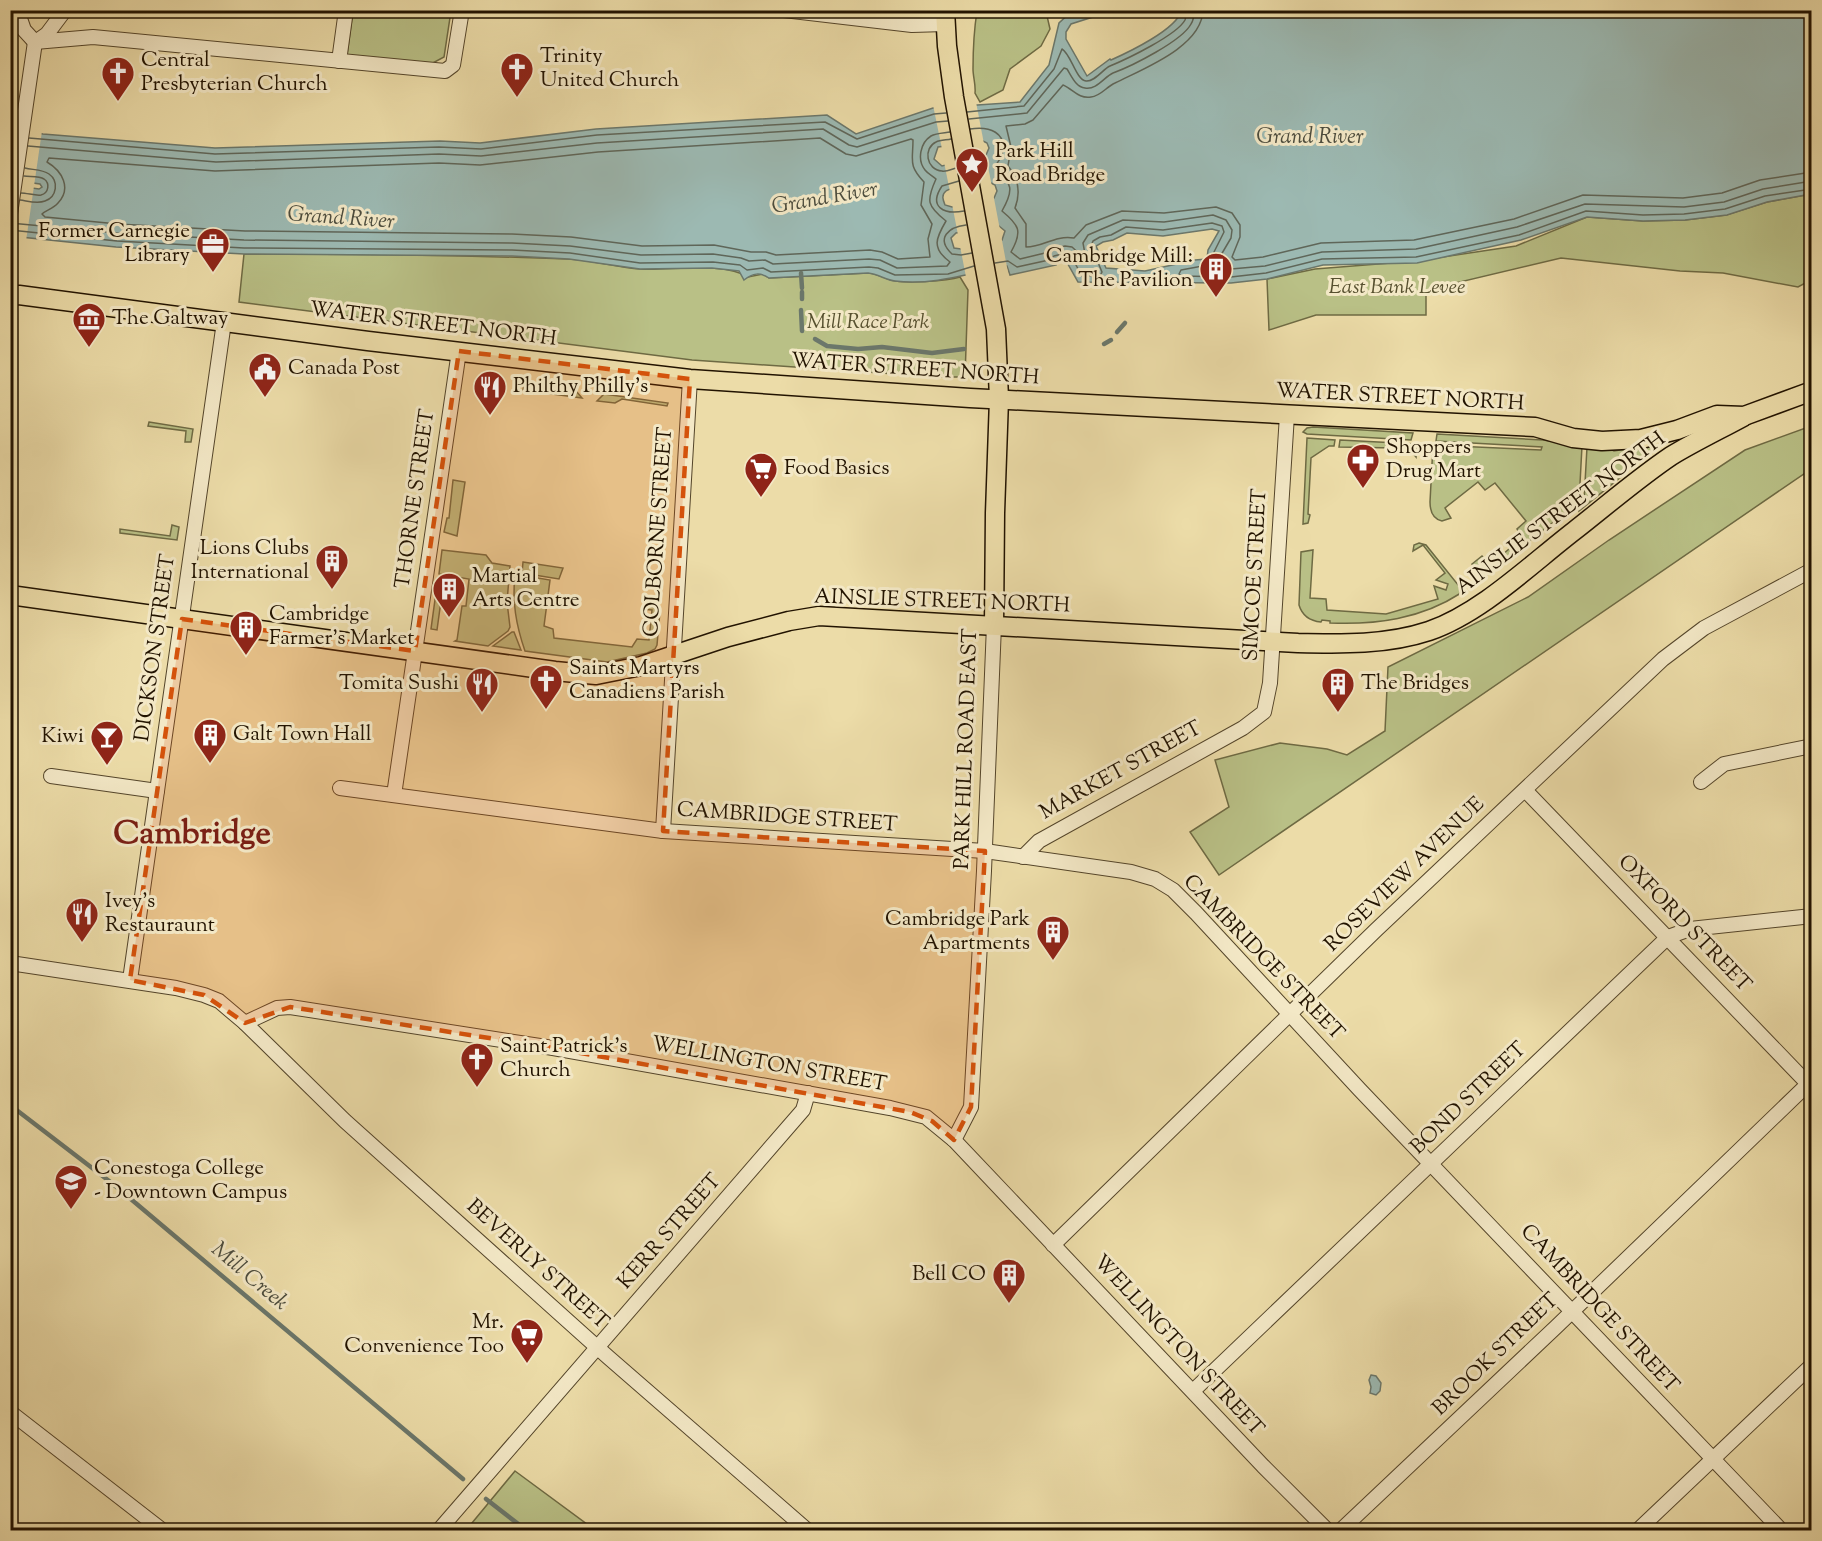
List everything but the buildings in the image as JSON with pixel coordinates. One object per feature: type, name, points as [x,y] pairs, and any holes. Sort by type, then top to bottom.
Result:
[{"type":"main road","name":"PARK HILL ROAD EAST","points":[[945,17],[954,97],[996,329],[999,399],[994,625]]},
{"type":"main road","name":"WATER STREET NORTH","points":[[10,296],[50,299],[690,379],[999,399],[1535,427],[1573,438],[1602,441],[1641,439],[1677,430],[1717,415],[1744,416],[1812,391]]},
{"type":"main road","name":"AINSLIE STREET NORTH","points":[[10,595],[596,675],[641,666],[769,626],[819,616],[1272,641],[1349,644],[1391,640],[1429,631],[1458,618],[1483,603],[1672,456],[1744,416]]},
{"type":"street","points":[[17,10],[17,29],[35,42],[93,37],[432,71],[445,71],[453,65],[462,10]]},
{"type":"street","points":[[10,214],[35,42],[47,34],[65,10]]},
{"type":"street","points":[[339,61],[346,10]]},
{"type":"street","points":[[784,10],[912,25],[945,17]]},
{"type":"street","name":"DICKSON STREET","points":[[130,980],[224,322]]},
{"type":"street","name":"THORNE STREET","points":[[394,795],[459,351]]},
{"type":"street","name":"COLBORNE STREET","points":[[663,831],[690,379]]},
{"type":"street","name":"SIMCOE STREET","points":[[1244,728],[1264,712],[1270,683],[1287,415]]},
{"type":"street","name":"ROSEVIEW AVENUE","points":[[1053,1245],[1376,930],[1678,645],[1704,628],[1812,570]]},
{"type":"street","name":"PARK HILL ROAD EAST","points":[[954,1140],[971,1107],[994,625]]},
{"type":"street","name":"MARKET STREET","points":[[1023,856],[1039,841],[1244,728]]},
{"type":"street","points":[[1701,782],[1724,764],[1812,746]]},
{"type":"street","points":[[51,776],[157,791]]},
{"type":"street","name":"CAMBRIDGE STREET","points":[[340,788],[663,831],[985,851],[1131,872],[1155,879],[1173,890],[1189,905],[1291,1014],[1305,1033],[1781,1530]]},
{"type":"street","name":"OXFORD STREET","points":[[1525,790],[1810,1086]]},
{"type":"street","name":"BOND STREET","points":[[1193,1391],[1668,937],[1690,929],[1812,916]]},
{"type":"street","points":[[10,963],[130,980],[204,995],[219,1001],[245,1023]]},
{"type":"street","name":"WELLINGTON STREET","points":[[245,1023],[277,1008],[290,1007],[554,1048],[918,1114],[932,1121],[954,1140],[1263,1466],[1327,1530]]},
{"type":"street","name":"BEVERLY STREET","points":[[245,1023],[345,1121],[807,1530]]},
{"type":"street","name":"BROOK STREET","points":[[1341,1530],[1810,1086]]},
{"type":"street","name":"KERR STREET","points":[[439,1530],[803,1110],[808,1093]]},
{"type":"street","points":[[1638,1530],[1812,1365]]},
{"type":"street","points":[[10,1412],[162,1530]]},
{"type":"highlighted area","points":[[459,351],[690,379],[663,831],[985,851],[971,1107],[954,1140],[932,1121],[910,1112],[553,1048],[290,1007],[245,1023],[204,995],[130,980],[182,619],[415,651]]},
{"type":"green space","points":[[353,11],[451,11],[444,57],[431,64],[347,55]]},
{"type":"green space","points":[[977,11],[1063,11],[1047,16],[1050,29],[1041,46],[1010,69],[1003,90],[980,102],[975,93],[973,69]]},
{"type":"green space","name":"East Bank Levee","points":[[1811,194],[1811,280],[1798,287],[1723,273],[1680,271],[1561,258],[1426,290],[1426,315],[1316,315],[1269,330],[1267,279],[1315,269],[1416,261],[1516,246],[1587,217],[1643,221],[1685,220],[1726,215],[1767,202]]},
{"type":"green space","name":"Mill Race Park","points":[[244,254],[568,259],[640,269],[725,269],[748,277],[763,274],[769,278],[868,273],[897,281],[915,282],[960,277],[968,290],[965,377],[692,360],[239,302]]},
{"type":"green space","points":[[524,384],[576,391],[582,398],[523,390]]},
{"type":"green space","points":[[604,394],[668,403],[667,406],[622,399],[615,403],[597,401]]},
{"type":"green space","points":[[149,422],[193,429],[191,442],[185,442],[186,431],[148,426]]},
{"type":"green space","points":[[1811,426],[1811,469],[1219,875],[1190,832],[1229,807],[1215,760],[1280,743],[1327,749],[1347,755],[1385,731],[1388,667],[1528,597],[1745,450]]},
{"type":"green space","points":[[1313,427],[1413,433],[1411,440],[1303,432]]},
{"type":"green space","points":[[1437,434],[1543,440],[1582,446],[1579,502],[1485,576],[1482,576],[1472,564],[1482,556],[1490,565],[1522,538],[1517,529],[1526,521],[1495,483],[1485,490],[1478,482],[1445,508],[1451,518],[1442,521],[1436,518],[1430,505],[1433,445],[1541,450],[1542,447],[1436,441]]},
{"type":"green space","points":[[1307,438],[1335,440],[1334,446],[1329,446],[1311,458],[1308,514],[1310,515],[1308,523],[1303,524]]},
{"type":"green space","points":[[1340,440],[1416,444],[1416,457],[1410,450],[1396,448],[1339,447]]},
{"type":"green space","points":[[1662,441],[1664,443],[1623,472],[1622,476],[1579,511],[1579,505],[1584,501],[1587,447],[1606,447],[1614,451]]},
{"type":"green space","points":[[453,480],[465,482],[457,536],[444,532],[447,518],[449,518]]},
{"type":"green space","points":[[172,525],[179,527],[177,540],[120,533],[120,529],[170,536]]},
{"type":"green space","points":[[1419,543],[1426,545],[1459,586],[1461,593],[1430,609],[1381,621],[1330,623],[1330,621],[1322,620],[1321,622],[1310,619],[1302,612],[1299,605],[1301,552],[1313,550],[1310,598],[1326,599],[1327,610],[1386,614],[1438,599],[1434,586],[1446,590],[1448,584],[1436,580],[1445,573],[1423,545],[1413,551],[1414,545]]},
{"type":"green space","points":[[442,550],[486,555],[492,563],[510,566],[507,602],[510,627],[488,646],[455,641],[462,606],[466,606],[469,579],[439,574]]},
{"type":"green space","points":[[523,562],[563,568],[559,579],[522,573]]},
{"type":"green space","points":[[515,574],[550,580],[544,626],[553,629],[554,638],[632,647],[637,639],[649,640],[652,610],[642,609],[644,605],[660,611],[655,649],[607,662],[525,651],[516,613]]},
{"type":"green space","points":[[437,585],[443,586],[437,630],[431,629]]},
{"type":"green space","points":[[512,632],[521,650],[493,646]]},
{"type":"green space","points":[[515,1471],[595,1530],[480,1530],[472,1523]]},
{"type":"water","name":"Grand River","points":[[1072,11],[1112,11],[1071,24],[1066,32],[1066,39],[1087,76],[1110,59],[1129,52],[1162,32],[1178,18],[1181,11],[1811,11],[1811,194],[1767,202],[1727,215],[1685,220],[1643,221],[1587,217],[1521,240],[1417,263],[1323,265],[1267,279],[1231,283],[1078,282],[1065,259],[1055,262],[1056,265],[1010,275],[1007,266],[923,282],[895,281],[868,273],[769,278],[756,274],[744,280],[739,271],[712,268],[640,269],[569,259],[512,256],[244,254],[116,247],[11,236],[11,185],[39,189],[42,187],[40,184],[11,180],[10,129],[43,134],[215,148],[440,141],[480,143],[596,129],[827,115],[856,134],[933,108],[1020,102],[1049,65],[1059,23]],"holes":[[[983,141],[989,148],[986,155],[942,166],[934,159],[938,147]],[[991,183],[995,185],[997,191],[994,198],[952,207],[945,205],[944,193],[949,189]],[[999,226],[1005,231],[1002,240],[961,249],[954,248],[951,238],[956,233]],[[1212,229],[1219,231],[1208,250],[1207,259],[1145,271],[1106,268],[1096,246],[1127,233],[1163,236]]]},
{"type":"water","points":[[1371,1375],[1376,1376],[1381,1383],[1380,1391],[1376,1395],[1370,1393]]},
{"type":"pier","points":[[976,102],[984,144],[942,149],[933,105]]},
{"type":"pier","points":[[10,126],[42,131],[26,241],[10,239]]},
{"type":"pier","points":[[985,151],[992,187],[950,192],[944,162]]},
{"type":"pier","points":[[993,193],[1000,230],[958,235],[952,204]]},
{"type":"pier","points":[[1001,235],[1009,278],[1006,270],[966,277],[960,246]]},
{"type":"waterway","points":[[801,273],[802,288]]},
{"type":"waterway","points":[[802,292],[802,299]]},
{"type":"waterway","points":[[801,310],[802,331]]},
{"type":"waterway","points":[[1117,332],[1125,323]]},
{"type":"waterway","points":[[815,339],[827,346],[858,349],[882,347],[932,353],[964,349]]},
{"type":"waterway","points":[[1104,344],[1111,340]]},
{"type":"waterway","name":"Mill Creek","points":[[10,1105],[113,1184],[463,1479]]},
{"type":"waterway","name":"Mill Creek","points":[[486,1499],[526,1530]]},
{"type":"place","name":"Trinity United Church","points":[[517,98]]},
{"type":"place","name":"Central Presbyterian Church","points":[[118,102]]},
{"type":"place","name":"Park Hill Road Bridge","points":[[972,193]]},
{"type":"place","name":"Former Carnegie Library","points":[[213,273]]},
{"type":"place","name":"Cambridge Mill: The Pavilion","points":[[1216,298]]},
{"type":"place","name":"The Galtway","points":[[89,348]]},
{"type":"place","name":"Canada Post","points":[[265,398]]},
{"type":"place","name":"Philthy Philly's","points":[[490,416]]},
{"type":"place","name":"Shoppers Drug Mart","points":[[1363,489]]},
{"type":"place","name":"Food Basics","points":[[761,498]]},
{"type":"place","name":"Lions Clubs International","points":[[332,590]]},
{"type":"place","name":"Martial Arts Centre","points":[[449,618]]},
{"type":"place","name":"Cambridge Farmer's Market","points":[[246,656]]},
{"type":"place","name":"Saints Martyrs Canadiens Parish","points":[[546,710]]},
{"type":"place","name":"Tomita Sushi","points":[[482,713]]},
{"type":"place","name":"The Bridges","points":[[1338,713]]},
{"type":"place","name":"Galt Town Hall","points":[[210,764]]},
{"type":"place","name":"Kiwi","points":[[107,766]]},
{"type":"place","name":"Ivey’s Restauraunt","points":[[82,943]]},
{"type":"place","name":"Cambridge Park Apartments","points":[[1053,961]]},
{"type":"place","name":"Saint Patrick's Church","points":[[477,1088]]},
{"type":"place","name":"Conestoga College - Downtown Campus","points":[[71,1210]]},
{"type":"place","name":"Bell CO","points":[[1009,1304]]},
{"type":"place","name":"Mr. Convenience Too","points":[[527,1364]]},
{"type":"district","name":"Cambridge","points":[[192,835]]}]
